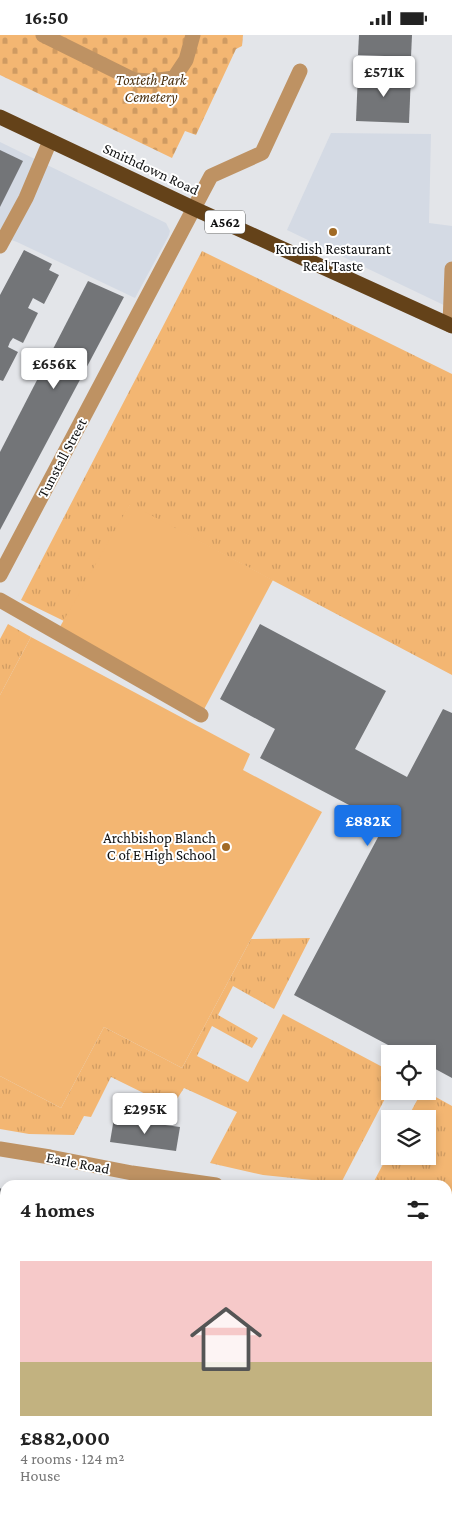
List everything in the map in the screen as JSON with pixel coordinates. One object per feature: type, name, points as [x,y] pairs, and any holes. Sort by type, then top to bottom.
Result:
[{"type":"highway","name":"Smithdown Road","points":[[0,117],[195,209],[451,325]]},
{"type":"street","points":[[43,35],[134,80],[151,81],[174,78],[186,60],[193,35]]},
{"type":"street","name":"Tunstall Street","points":[[0,575],[211,176],[262,153],[300,71]]},
{"type":"street","points":[[0,246],[26,198],[50,141]]},
{"type":"street","points":[[451,325],[452,269]]},
{"type":"street","points":[[0,599],[200,715]]},
{"type":"street","name":"Earle Road","points":[[0,1149],[50,1157],[129,1179],[144,1180]]},
{"type":"shaded area","points":[[331,133],[431,134],[429,223],[452,226],[452,309],[287,230]]},
{"type":"shaded area","points":[[0,142],[166,223],[170,231],[169,235],[135,298],[17,242],[0,236]]},
{"type":"green space","name":"Toxteth Park Cemetery","points":[[0,35],[243,35],[242,46],[236,49],[196,135],[185,131],[172,158],[0,75]]},
{"type":"green space","points":[[202,251],[452,374],[452,675],[130,505],[66,622],[21,600]]},
{"type":"green space","points":[[130,504],[273,580],[201,715],[57,632]]},
{"type":"green space","points":[[8,624],[31,637],[0,695],[0,639]]},
{"type":"green space","points":[[31,637],[250,754],[243,770],[322,812],[182,1068],[104,1027],[61,1108],[0,1076],[0,695]]},
{"type":"green space","points":[[310,938],[274,1009],[233,986],[218,1015],[258,1038],[252,1048],[212,1026],[197,1056],[248,1082],[283,1014],[381,1066],[381,1100],[384,1100],[343,1180],[312,1180],[263,1175],[210,1163],[237,1112],[184,1088],[172,1107],[111,1077],[91,1117],[84,1116],[74,1135],[29,1134],[0,1129],[0,1076],[61,1108],[104,1027],[182,1068],[251,939]]},
{"type":"green space","points":[[436,1097],[452,1106],[452,1180],[375,1180],[383,1165],[436,1165],[436,1110],[412,1110],[417,1100],[436,1100]]},
{"type":"building","points":[[359,35],[412,35],[411,57],[358,55]]},
{"type":"building","points":[[358,73],[411,75],[409,123],[356,121]]},
{"type":"building","points":[[0,150],[23,161],[0,207]]},
{"type":"building","points":[[24,250],[52,264],[49,270],[59,275],[44,304],[33,298],[28,308],[38,313],[23,343],[13,338],[10,342],[8,347],[18,352],[3,381],[0,380],[0,295]]},
{"type":"building","points":[[88,281],[124,297],[0,530],[0,452]]},
{"type":"building","points":[[260,624],[386,691],[355,749],[407,777],[443,709],[452,713],[452,1078],[436,1069],[436,1045],[388,1045],[294,995],[385,824],[260,758],[275,729],[220,699]]},
{"type":"building","points":[[114,1118],[180,1127],[176,1151],[110,1142]]},
{"type":"place","name":"Kurdish Restaurant Real Taste","points":[[333,232]]},
{"type":"place","name":"Archbishop Blanch C of E High School","points":[[226,847]]}]
